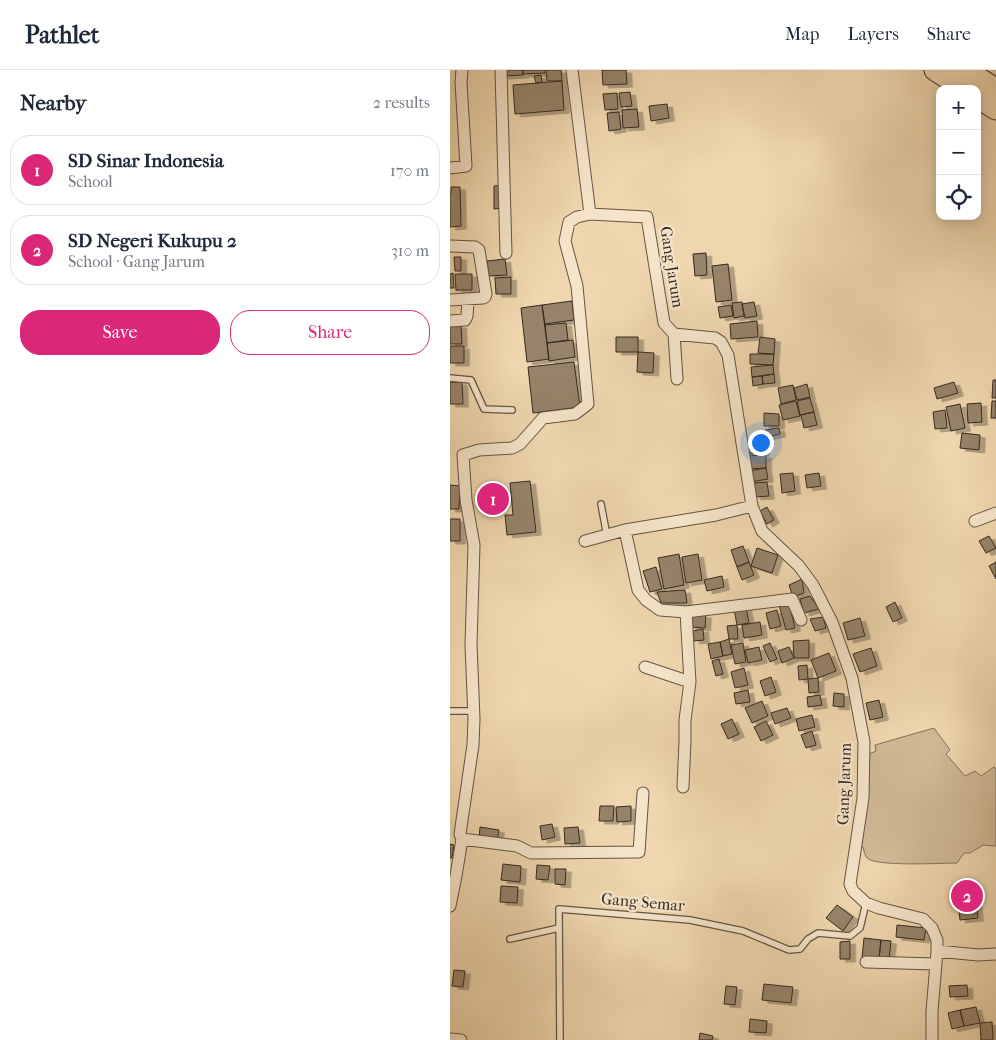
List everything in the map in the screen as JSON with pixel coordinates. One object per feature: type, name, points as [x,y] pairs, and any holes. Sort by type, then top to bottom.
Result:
[{"type":"highway","points":[[935,70],[958,85]]},
{"type":"highway","points":[[965,70],[996,89]]},
{"type":"highway","points":[[981,100],[996,109]]},
{"type":"street","points":[[450,168],[466,166],[462,70]]},
{"type":"street","points":[[501,70],[506,253]]},
{"type":"street","points":[[450,906],[456,876],[457,834],[473,745],[474,711],[471,644],[474,544],[466,500],[463,455],[479,450],[512,448],[520,444],[543,418],[575,414],[588,404],[577,286],[565,241],[569,222],[577,217],[590,214],[572,70]]},
{"type":"street","name":"Gang Jarum","points":[[590,214],[647,217],[664,323],[674,334],[715,338],[721,342],[728,355],[752,506],[762,531],[799,566],[813,585],[832,622],[852,678],[864,742],[864,761],[863,798],[850,884],[853,891],[866,903]]},
{"type":"street","points":[[450,246],[475,247],[479,250],[485,297],[468,300],[450,300]]},
{"type":"street","points":[[450,321],[465,320],[468,300]]},
{"type":"street","points":[[674,334],[677,379]]},
{"type":"street","points":[[585,541],[625,530],[716,515],[752,506]]},
{"type":"street","points":[[975,521],[996,513]]},
{"type":"street","points":[[625,530],[638,590],[646,600],[660,610],[686,612],[792,599],[801,620]]},
{"type":"street","points":[[683,787],[686,741],[685,720],[690,682],[686,612]]},
{"type":"street","points":[[645,667],[690,682]]},
{"type":"street","points":[[457,834],[517,846],[531,853],[639,852],[643,793]]},
{"type":"street","points":[[866,903],[923,919],[935,934],[937,951],[932,1012],[932,1040]]},
{"type":"street","points":[[937,951],[978,955],[996,954]]},
{"type":"street","points":[[866,962],[936,964]]},
{"type":"street","points":[[450,1039],[461,1040]]},
{"type":"lane","points":[[450,378],[471,380],[484,409],[512,410]]},
{"type":"lane","points":[[601,504],[607,536]]},
{"type":"lane","points":[[450,711],[474,711]]},
{"type":"lane","name":"Gang Semar","points":[[560,1040],[559,908],[690,920],[742,931],[789,950],[800,949],[808,939],[818,933],[850,936],[860,928],[866,903]]},
{"type":"lane","points":[[510,940],[559,928]]},
{"type":"shaded area","points":[[934,728],[950,750],[946,754],[965,776],[975,771],[981,776],[994,767],[996,769],[996,846],[983,845],[970,853],[964,853],[957,863],[895,864],[873,861],[867,858],[863,847],[857,847],[869,754],[876,751],[875,745]]},
{"type":"building","points":[[503,70],[522,70],[523,75],[503,76]]},
{"type":"building","points":[[523,70],[545,70],[545,73],[523,74]]},
{"type":"building","points":[[546,70],[561,70],[562,81],[547,81]]},
{"type":"building","points":[[602,70],[626,70],[627,84],[603,85]]},
{"type":"building","points":[[541,75],[542,82],[536,83],[534,76]]},
{"type":"building","points":[[562,81],[564,110],[515,114],[513,85]]},
{"type":"building","points":[[630,92],[632,106],[621,107],[619,93]]},
{"type":"building","points":[[617,93],[618,109],[605,110],[603,94]]},
{"type":"building","points":[[667,104],[669,118],[651,121],[649,106]]},
{"type":"building","points":[[637,109],[639,127],[623,128],[622,110]]},
{"type":"building","points":[[619,112],[621,129],[609,131],[607,113]]},
{"type":"building","points":[[503,185],[503,208],[494,209],[494,186]]},
{"type":"building","points":[[451,187],[460,187],[461,226],[450,227]]},
{"type":"building","points":[[706,253],[707,275],[695,276],[693,254]]},
{"type":"building","points":[[454,257],[461,257],[461,271],[455,271]]},
{"type":"building","points":[[505,259],[507,275],[489,276],[487,261]]},
{"type":"building","points":[[728,264],[732,300],[716,302],[712,266]]},
{"type":"building","points":[[453,273],[454,288],[450,288],[450,274]]},
{"type":"building","points":[[455,274],[472,274],[472,290],[456,290]]},
{"type":"building","points":[[511,277],[511,294],[496,294],[495,278]]},
{"type":"building","points":[[572,301],[574,320],[545,324],[542,305]]},
{"type":"building","points":[[742,302],[744,316],[734,318],[732,303]]},
{"type":"building","points":[[754,302],[757,316],[745,318],[742,304]]},
{"type":"building","points":[[542,305],[549,359],[527,362],[521,308]]},
{"type":"building","points":[[731,305],[733,316],[720,318],[718,307]]},
{"type":"building","points":[[757,321],[758,337],[731,339],[730,324]]},
{"type":"building","points":[[566,323],[568,340],[547,343],[545,325]]},
{"type":"building","points":[[450,325],[461,325],[462,344],[450,344]]},
{"type":"building","points":[[616,337],[638,337],[638,352],[616,352]]},
{"type":"building","points":[[760,337],[775,339],[774,354],[758,353]]},
{"type":"building","points":[[573,340],[575,357],[549,361],[547,343]]},
{"type":"building","points":[[450,346],[464,346],[464,363],[450,363]]},
{"type":"building","points":[[638,352],[654,353],[653,373],[637,372]]},
{"type":"building","points":[[750,354],[774,354],[773,365],[750,364]]},
{"type":"building","points":[[574,362],[580,407],[533,413],[528,367]]},
{"type":"building","points":[[773,365],[774,374],[752,377],[751,367]]},
{"type":"building","points":[[774,374],[775,383],[763,384],[762,376]]},
{"type":"building","points":[[762,376],[763,384],[753,386],[752,377]]},
{"type":"building","points":[[993,380],[996,380],[996,398],[992,398]]},
{"type":"building","points":[[450,382],[462,382],[463,404],[450,404]]},
{"type":"building","points":[[954,382],[958,393],[937,399],[934,388]]},
{"type":"building","points":[[807,384],[810,397],[797,400],[794,388]]},
{"type":"building","points":[[793,385],[796,400],[781,404],[778,388]]},
{"type":"building","points":[[810,398],[814,412],[800,415],[797,401]]},
{"type":"building","points":[[796,401],[800,416],[783,420],[779,405]]},
{"type":"building","points":[[992,401],[996,401],[996,418],[991,418]]},
{"type":"building","points":[[981,403],[982,422],[968,423],[967,404]]},
{"type":"building","points":[[960,404],[965,428],[951,431],[946,407]]},
{"type":"building","points":[[945,410],[947,428],[935,429],[933,412]]},
{"type":"building","points":[[814,412],[817,425],[804,428],[801,415]]},
{"type":"building","points":[[764,413],[779,414],[779,426],[764,426]]},
{"type":"building","points":[[779,428],[780,434],[766,437],[765,430]]},
{"type":"building","points":[[962,433],[980,435],[979,450],[960,448]]},
{"type":"building","points":[[763,441],[764,453],[747,454],[746,443]]},
{"type":"building","points":[[766,455],[766,468],[747,469],[746,456]]},
{"type":"building","points":[[766,468],[768,479],[751,482],[749,471]]},
{"type":"building","points":[[793,473],[795,491],[782,493],[780,474]]},
{"type":"building","points":[[819,473],[821,486],[807,488],[805,475]]},
{"type":"building","points":[[530,481],[536,532],[507,535],[505,515],[513,515],[510,483]]},
{"type":"building","points":[[767,482],[769,496],[755,497],[753,483]]},
{"type":"building","points":[[450,485],[460,486],[459,509],[450,509]]},
{"type":"building","points":[[767,507],[774,520],[767,524],[760,511]]},
{"type":"building","points":[[450,519],[460,519],[460,541],[450,541]]},
{"type":"building","points":[[989,536],[996,548],[986,553],[979,541]]},
{"type":"building","points":[[743,546],[749,562],[737,567],[731,550]]},
{"type":"building","points":[[757,548],[778,555],[772,573],[751,566]]},
{"type":"building","points":[[679,554],[684,585],[664,589],[658,558]]},
{"type":"building","points":[[698,554],[702,580],[686,583],[682,557]]},
{"type":"building","points":[[749,562],[754,575],[742,580],[737,567]]},
{"type":"building","points":[[996,562],[996,579],[989,566]]},
{"type":"building","points":[[656,567],[662,589],[650,592],[643,571]]},
{"type":"building","points":[[722,576],[724,587],[707,591],[704,580]]},
{"type":"building","points":[[802,579],[804,593],[793,597],[789,585]]},
{"type":"building","points":[[685,590],[687,603],[661,603],[657,592]]},
{"type":"building","points":[[810,596],[819,609],[804,613],[800,599]]},
{"type":"building","points":[[895,602],[902,618],[893,622],[886,607]]},
{"type":"building","points":[[789,603],[795,628],[786,630],[779,605]]},
{"type":"building","points":[[746,607],[749,623],[737,625],[734,609]]},
{"type":"building","points":[[777,610],[781,626],[770,629],[766,613]]},
{"type":"building","points":[[691,615],[706,615],[705,628],[690,627]]},
{"type":"building","points":[[823,617],[826,628],[815,631],[810,619]]},
{"type":"building","points":[[860,618],[865,636],[848,640],[843,623]]},
{"type":"building","points":[[760,622],[762,635],[744,638],[742,625]]},
{"type":"building","points":[[737,625],[738,639],[729,639],[727,626]]},
{"type":"building","points":[[703,629],[704,640],[694,641],[693,631]]},
{"type":"building","points":[[729,639],[732,654],[723,656],[720,642]]},
{"type":"building","points":[[809,640],[809,658],[794,658],[793,641]]},
{"type":"building","points":[[720,642],[723,656],[711,659],[708,644]]},
{"type":"building","points":[[743,643],[746,662],[735,664],[731,645]]},
{"type":"building","points":[[770,643],[777,659],[770,662],[763,646]]},
{"type":"building","points":[[759,647],[762,660],[748,663],[745,650]]},
{"type":"building","points":[[789,647],[794,658],[782,663],[778,651]]},
{"type":"building","points":[[871,648],[877,666],[860,672],[853,654]]},
{"type":"building","points":[[829,653],[836,671],[818,678],[811,660]]},
{"type":"building","points":[[719,659],[723,674],[716,676],[712,661]]},
{"type":"building","points":[[807,665],[808,679],[799,680],[798,666]]},
{"type":"building","points":[[744,668],[748,685],[735,688],[731,672]]},
{"type":"building","points":[[771,677],[776,692],[765,696],[760,681]]},
{"type":"building","points":[[818,678],[819,692],[809,693],[808,679]]},
{"type":"building","points":[[748,690],[750,702],[736,704],[734,693]]},
{"type":"building","points":[[834,693],[844,694],[844,707],[833,706]]},
{"type":"building","points":[[820,695],[822,705],[808,707],[807,697]]},
{"type":"building","points":[[879,700],[883,717],[870,720],[866,703]]},
{"type":"building","points":[[762,701],[768,716],[752,723],[745,708]]},
{"type":"building","points":[[787,708],[791,718],[775,724],[771,713]]},
{"type":"building","points":[[812,715],[815,727],[799,731],[796,719]]},
{"type":"building","points":[[732,719],[739,734],[728,739],[721,724]]},
{"type":"building","points":[[766,721],[773,735],[761,741],[754,727]]},
{"type":"building","points":[[812,731],[816,745],[806,748],[801,735]]},
{"type":"building","points":[[600,806],[614,806],[613,821],[599,821]]},
{"type":"building","points":[[631,806],[631,821],[617,822],[616,807]]},
{"type":"building","points":[[552,824],[555,837],[542,840],[540,826]]},
{"type":"building","points":[[480,827],[499,830],[497,841],[479,839]]},
{"type":"building","points":[[578,827],[580,843],[565,844],[564,828]]},
{"type":"building","points":[[450,844],[454,845],[452,858],[450,858]]},
{"type":"building","points":[[503,864],[521,866],[520,882],[501,880]]},
{"type":"building","points":[[537,865],[550,866],[548,880],[536,879]]},
{"type":"building","points":[[555,869],[566,869],[565,885],[555,884]]},
{"type":"building","points":[[975,882],[976,895],[961,897],[959,883]]},
{"type":"building","points":[[501,886],[518,887],[517,903],[500,902]]},
{"type":"building","points":[[976,901],[978,918],[960,920],[958,902]]},
{"type":"building","points":[[837,905],[853,917],[843,931],[826,918]]},
{"type":"building","points":[[897,925],[926,928],[924,940],[896,937]]},
{"type":"building","points":[[864,938],[881,940],[879,959],[862,958]]},
{"type":"building","points":[[881,940],[891,941],[889,960],[879,959]]},
{"type":"building","points":[[850,941],[850,959],[840,959],[840,942]]},
{"type":"building","points":[[454,970],[465,971],[463,987],[452,986]]},
{"type":"building","points":[[764,984],[793,987],[791,1003],[762,1000]]},
{"type":"building","points":[[967,985],[968,996],[950,997],[949,986]]},
{"type":"building","points":[[726,986],[737,987],[735,1005],[724,1004]]},
{"type":"building","points":[[976,1007],[980,1023],[964,1026],[960,1010]]},
{"type":"building","points":[[960,1010],[964,1026],[952,1029],[948,1013]]},
{"type":"building","points":[[750,1019],[767,1021],[766,1033],[749,1032]]},
{"type":"building","points":[[992,1022],[993,1040],[981,1040],[980,1023]]},
{"type":"building","points":[[700,1033],[713,1036],[712,1040],[699,1040]]},
{"type":"place","name":"SD Sinar Indonesia","points":[[493,499]]},
{"type":"place","name":"SD Negeri Kukupu 2","points":[[967,896]]}]
